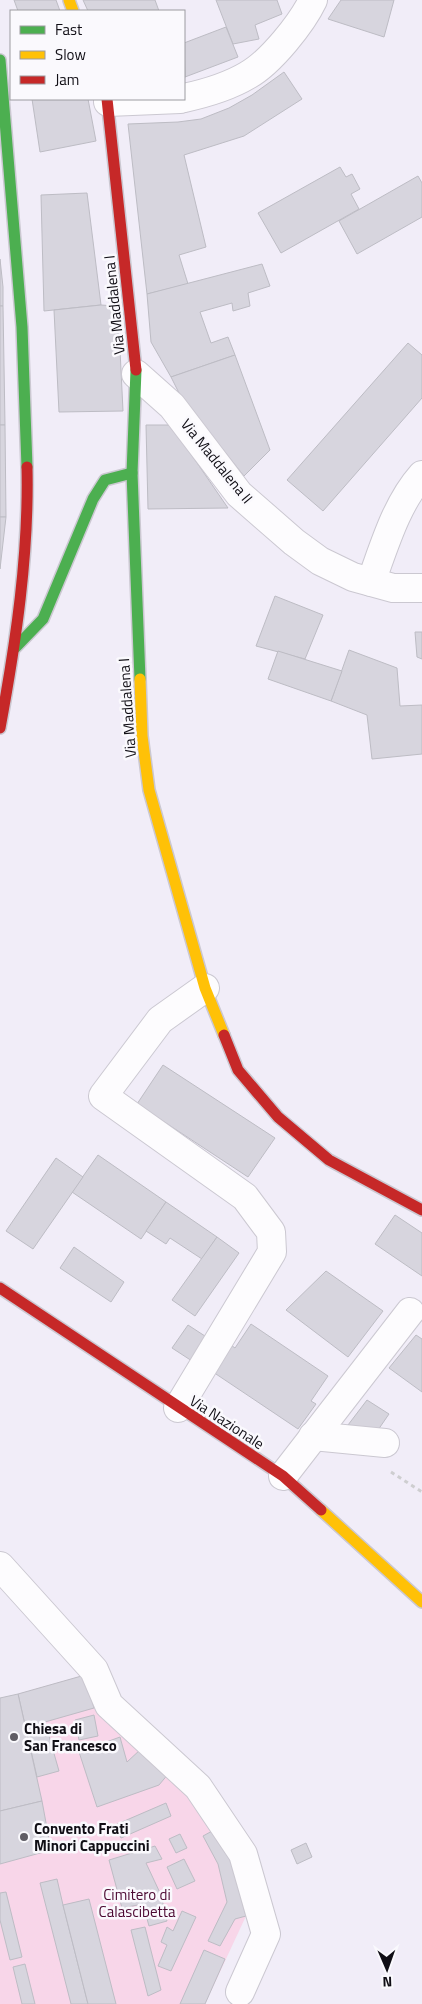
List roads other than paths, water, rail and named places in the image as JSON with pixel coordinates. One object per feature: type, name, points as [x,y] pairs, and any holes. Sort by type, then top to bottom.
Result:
[{"type":"street","points":[[185,98],[212,92],[250,74],[288,38],[305,16],[313,0]]},
{"type":"street","points":[[0,60],[22,327],[28,510],[15,648],[0,728]]},
{"type":"street","name":"Via Maddalena I","points":[[107,100],[136,374],[132,473],[142,736],[150,790],[205,988],[238,1070],[278,1117],[329,1160],[422,1210]]},
{"type":"street","name":"Via Maddalena II","points":[[136,374],[172,406],[246,500],[294,542],[320,561],[353,578],[393,588],[422,588]]},
{"type":"street","points":[[15,648],[43,620],[97,492],[105,480],[132,473]]},
{"type":"street","points":[[371,582],[387,536],[414,484],[422,475]]},
{"type":"street","points":[[178,1408],[272,1252],[271,1232],[246,1197],[103,1096],[160,1020],[205,988]]},
{"type":"street","name":"Via Nazionale","points":[[0,1288],[283,1476],[422,1602]]},
{"type":"street","points":[[283,1476],[410,1312]]},
{"type":"street","points":[[313,1436],[385,1443]]},
{"type":"street","points":[[0,1566],[94,1670],[109,1705],[198,1787],[243,1854],[266,1934],[240,1992]]},
{"type":"place","name":"Chiesa di San Francesco","points":[[14,1737]]},
{"type":"place","name":"Convento Frati Minori Cappuccini","points":[[24,1837]]},
{"type":"park label","name":"Cimitero di Calascibetta","points":[[137,1902]]}]
